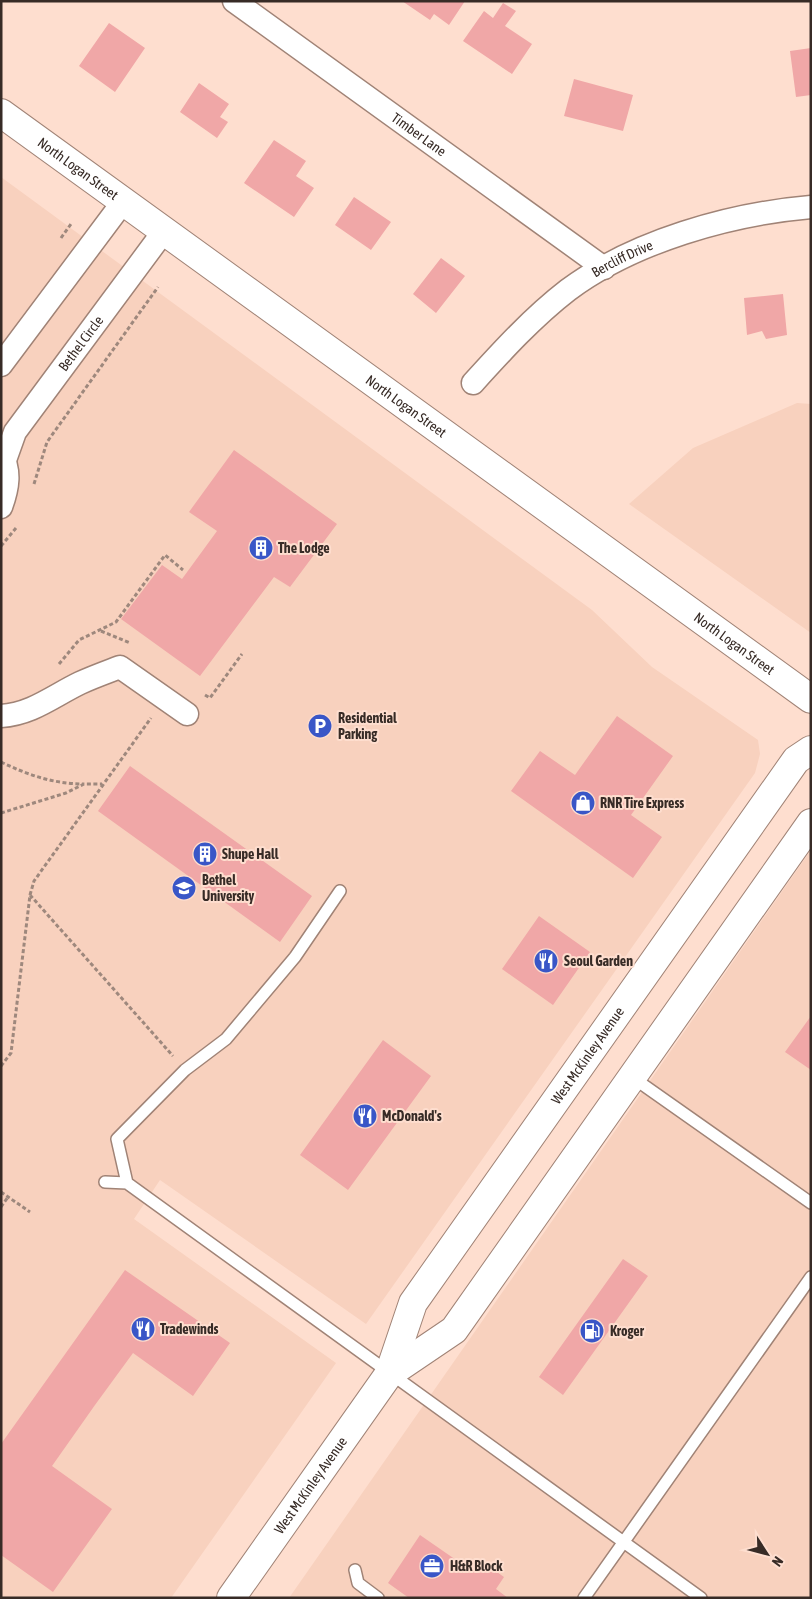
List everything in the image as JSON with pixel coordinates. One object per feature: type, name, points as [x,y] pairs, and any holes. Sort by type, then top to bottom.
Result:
[{"type":"main road","name":"North Logan Street","points":[[1,113],[811,699]]},
{"type":"main road","name":"West McKinley Avenue","points":[[231,1598],[389,1374],[413,1303],[796,760],[811,750]]},
{"type":"main road","name":"West McKinley Avenue","points":[[389,1374],[454,1330],[811,823]]},
{"type":"street","name":"Timber Lane","points":[[234,1],[604,268]]},
{"type":"street","points":[[1,365],[124,202]]},
{"type":"street","name":"Bercliff Drive","points":[[472,383],[509,344],[568,290],[619,258],[685,234],[752,215],[811,207]]},
{"type":"street","name":"Bethel Circle","points":[[1,507],[7,492],[8,476],[3,456],[15,432],[164,231]]},
{"type":"street","points":[[1,716],[16,715],[49,702],[79,684],[120,667],[187,714]]},
{"type":"lane","points":[[127,1183],[117,1138],[185,1070],[226,1039],[295,957],[340,891]]},
{"type":"lane","points":[[632,1076],[811,1203]]},
{"type":"lane","points":[[105,1182],[127,1183],[701,1598]]},
{"type":"lane","points":[[584,1598],[811,1277]]},
{"type":"lane","points":[[355,1570],[358,1583],[378,1598]]},
{"type":"path","points":[[33,492],[47,442],[158,287]]},
{"type":"path","points":[[1,546],[20,522]]},
{"type":"path","points":[[54,670],[79,640],[101,631],[116,622],[165,555],[183,570]]},
{"type":"path","points":[[101,631],[126,640],[134,646]]},
{"type":"path","points":[[202,692],[210,698],[242,654]]},
{"type":"path","points":[[1,1066],[11,1053],[30,895],[34,881],[165,699]]},
{"type":"path","points":[[1,762],[28,774],[63,784],[102,784]]},
{"type":"path","points":[[1,813],[66,793],[84,784]]},
{"type":"path","points":[[30,895],[185,1070]]},
{"type":"path","points":[[1,1192],[30,1212]]},
{"type":"path","points":[[1,1207],[8,1197]]},
{"type":"shaded area","points":[[1,177],[592,610],[652,667],[758,740],[760,754],[755,773],[366,1324],[160,1180],[134,1219],[336,1363],[171,1598],[1,1598]]},
{"type":"shaded area","points":[[797,403],[811,404],[811,633],[629,504],[693,448]]},
{"type":"shaded area","points":[[811,850],[811,1598],[289,1598]]},
{"type":"building","points":[[402,1],[465,1],[449,25],[434,14],[430,20]]},
{"type":"building","points":[[503,3],[516,11],[505,26],[532,44],[512,74],[463,41],[484,11],[493,18]]},
{"type":"building","points":[[109,23],[145,48],[115,92],[79,66]]},
{"type":"building","points":[[811,48],[811,95],[796,97],[790,51]]},
{"type":"building","points":[[574,79],[633,95],[623,131],[564,116]]},
{"type":"building","points":[[199,83],[229,104],[220,117],[228,122],[217,138],[180,112]]},
{"type":"building","points":[[274,140],[306,161],[296,176],[314,188],[294,217],[244,183]]},
{"type":"building","points":[[354,197],[391,222],[371,250],[335,225]]},
{"type":"building","points":[[441,258],[465,276],[436,313],[413,294]]},
{"type":"building","points":[[783,294],[787,335],[766,339],[762,331],[747,335],[744,298]]},
{"type":"building","name":"The Lodge","points":[[234,450],[337,524],[290,587],[274,577],[200,676],[121,619],[162,565],[182,579],[217,531],[189,512]]},
{"type":"building","name":"RNR Tire Express","points":[[617,716],[673,756],[631,815],[662,837],[633,878],[511,791],[540,751],[575,775]]},
{"type":"building","name":"Shupe Hall","points":[[130,766],[312,896],[280,942],[98,811]]},
{"type":"building","name":"Seoul Garden","points":[[539,916],[590,952],[553,1005],[502,969]]},
{"type":"building","points":[[811,1016],[811,1070],[785,1052]]},
{"type":"building","name":"McDonald's","points":[[383,1040],[431,1076],[348,1190],[300,1155]]},
{"type":"building","points":[[623,1259],[648,1276],[563,1395],[539,1377]]},
{"type":"building","points":[[125,1270],[230,1343],[193,1396],[133,1353],[95,1405],[52,1466],[112,1509],[53,1592],[1,1555],[1,1444]]},
{"type":"building","name":"H&R Block","points":[[420,1535],[472,1571],[480,1560],[504,1577],[496,1589],[508,1598],[409,1598],[388,1583]]},
{"type":"place","name":"The Lodge","points":[[261,548]]},
{"type":"place","name":"Residential Parking","points":[[320,726]]},
{"type":"place","name":"RNR Tire Express","points":[[583,803]]},
{"type":"place","name":"Shupe Hall","points":[[205,854]]},
{"type":"place","name":"Bethel University","points":[[184,888]]},
{"type":"place","name":"Seoul Garden","points":[[546,961]]},
{"type":"place","name":"McDonald's","points":[[365,1116]]},
{"type":"place","name":"Tradewinds","points":[[143,1329]]},
{"type":"place","name":"Kroger","points":[[592,1331]]},
{"type":"place","name":"H&R Block","points":[[432,1566]]}]
